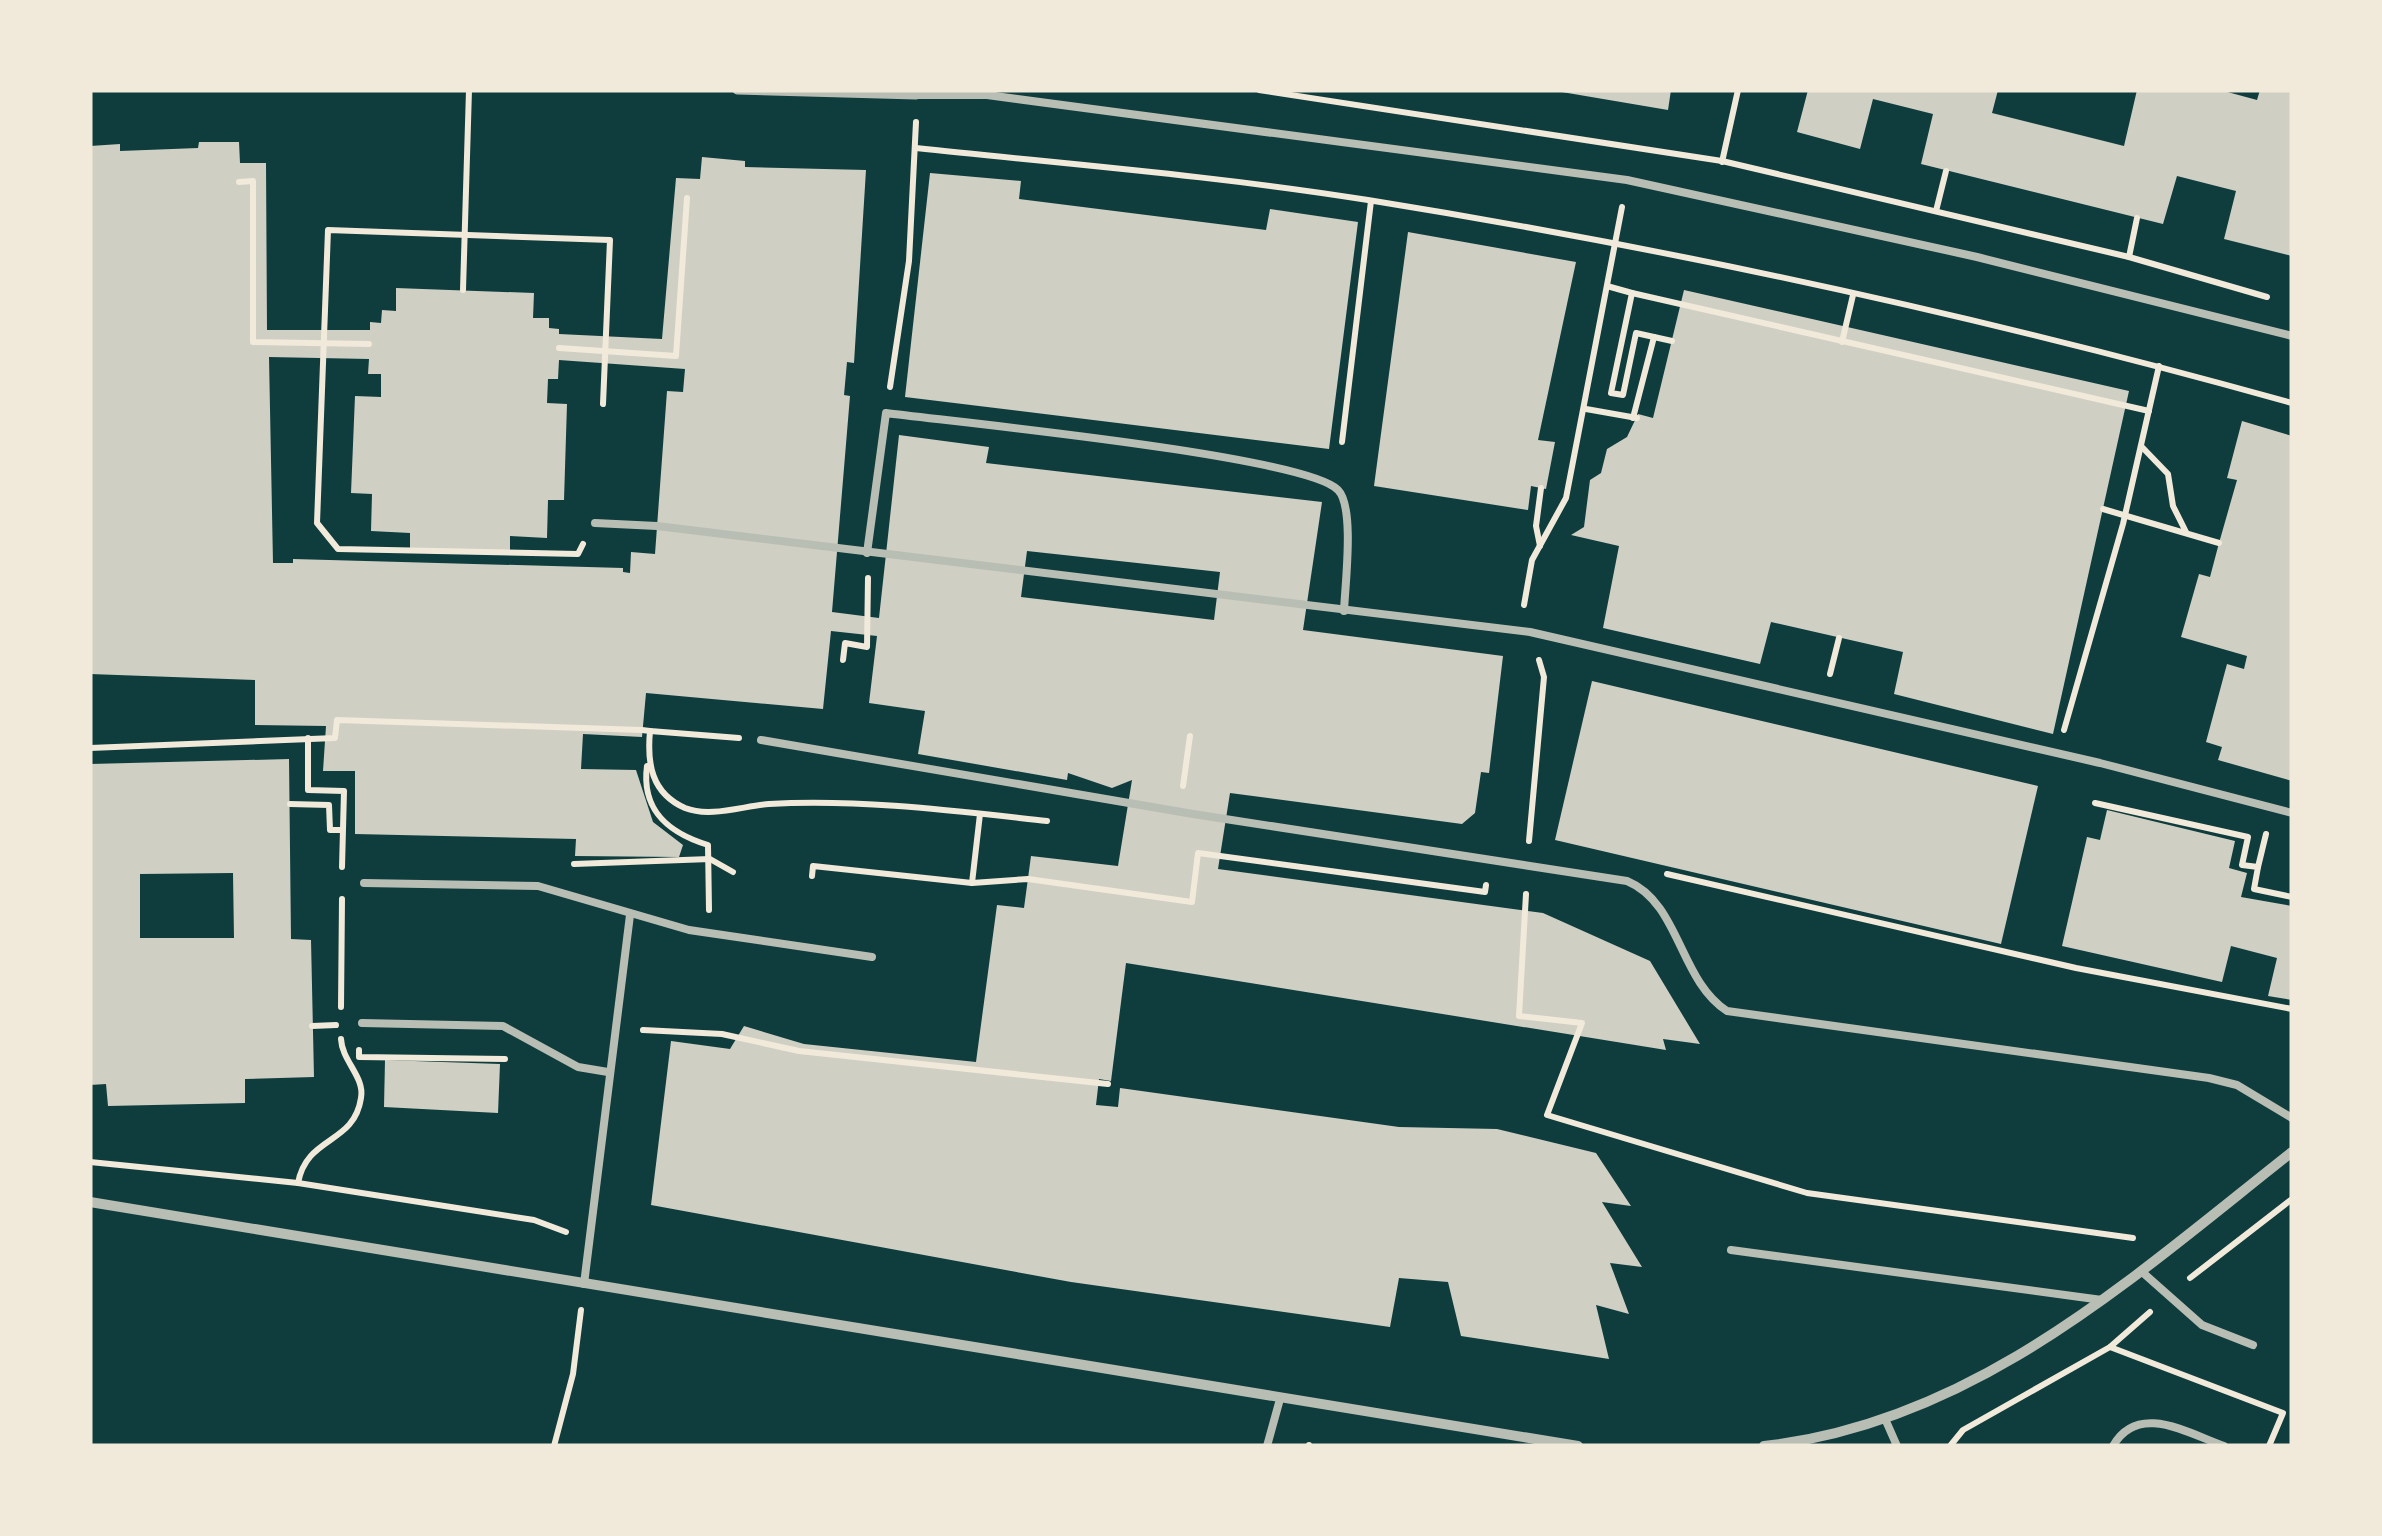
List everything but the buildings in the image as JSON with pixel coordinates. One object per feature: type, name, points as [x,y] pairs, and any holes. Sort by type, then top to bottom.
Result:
[{"type":"street","points":[[737,90],[916,95]]},
{"type":"street","points":[[1764,1446],[1803,1442],[1886,1421],[2007,1364],[2141,1271],[2292,1152]]},
{"type":"street","points":[[90,1202],[1578,1446]]},
{"type":"lane","points":[[916,95],[986,95],[1627,180],[1977,257],[2292,336]]},
{"type":"lane","points":[[867,553],[886,414],[1252,462],[1322,479],[1341,492],[1347,512],[1344,611]]},
{"type":"lane","points":[[595,523],[657,526],[1530,632],[2292,813]]},
{"type":"lane","points":[[761,740],[1526,868],[1627,880],[1640,886],[1660,909],[1705,993],[1726,1011],[2209,1078],[2237,1085],[2292,1118]]},
{"type":"lane","points":[[364,883],[538,886],[630,915],[743,940],[872,957]]},
{"type":"lane","points":[[584,1284],[630,915]]},
{"type":"lane","points":[[362,1023],[503,1026],[578,1067],[608,1072]]},
{"type":"lane","points":[[1731,1250],[2102,1300]]},
{"type":"lane","points":[[2141,1271],[2202,1325],[2253,1345]]},
{"type":"lane","points":[[1267,1446],[1280,1399]]},
{"type":"lane","points":[[1886,1421],[1898,1446]]},
{"type":"lane","points":[[2113,1446],[2129,1426],[2144,1422],[2224,1446]]},
{"type":"path","points":[[463,290],[469,90]]},
{"type":"path","points":[[1714,198],[1738,90]]},
{"type":"path","points":[[886,414],[909,261],[916,95]]},
{"type":"path","points":[[1524,608],[1540,546],[1566,498],[1633,147]]},
{"type":"path","points":[[916,148],[1371,200],[1615,243],[2003,325],[2292,402]]},
{"type":"path","points":[[1936,211],[1946,171]]},
{"type":"path","points":[[239,182],[254,182],[253,342],[369,344]]},
{"type":"path","points":[[559,348],[676,356],[687,198]]},
{"type":"path","points":[[1342,442],[1371,200]]},
{"type":"path","points":[[2130,257],[2138,218]]},
{"type":"path","points":[[578,554],[338,549],[317,523],[328,230],[610,240],[603,404]]},
{"type":"path","points":[[1607,286],[2149,412]]},
{"type":"path","points":[[1632,293],[1611,392],[1623,394],[1636,333],[1672,341]]},
{"type":"path","points":[[1842,342],[1853,294]]},
{"type":"path","points":[[1586,409],[1635,418],[1654,338]]},
{"type":"path","points":[[2062,736],[2142,446],[2159,366]]},
{"type":"path","points":[[2142,446],[2168,474],[2173,506],[2186,533]]},
{"type":"path","points":[[1540,488],[1536,526],[1540,546]]},
{"type":"path","points":[[2103,509],[2220,543]]},
{"type":"path","points":[[843,660],[845,644],[867,647],[871,614]]},
{"type":"path","points":[[1824,700],[1839,638]]},
{"type":"path","points":[[1544,678],[1526,868],[1519,1016],[1582,1023],[1547,1116],[1807,1193],[2133,1238]]},
{"type":"path","points":[[90,748],[335,738],[337,720],[646,731],[731,738]]},
{"type":"path","points":[[1183,791],[1190,736]]},
{"type":"path","points":[[308,738],[308,790],[344,790],[343,819]]},
{"type":"path","points":[[647,765],[646,788],[660,821],[687,838],[708,845],[709,914]]},
{"type":"path","points":[[2095,802],[2248,837],[2242,865],[2258,867]]},
{"type":"path","points":[[290,804],[330,804],[330,830],[342,830]]},
{"type":"path","points":[[972,883],[980,814]]},
{"type":"path","points":[[2265,840],[2254,889],[2292,897]]},
{"type":"path","points":[[1530,842],[1548,846]]},
{"type":"path","points":[[812,876],[813,866],[972,883],[1028,879],[1192,902],[1198,853],[1485,892],[1489,869]]},
{"type":"path","points":[[574,864],[710,859],[734,872]]},
{"type":"path","points":[[1661,872],[2076,968],[2292,1009]]},
{"type":"path","points":[[341,930],[341,964]]},
{"type":"path","points":[[312,1026],[341,1025]]},
{"type":"path","points":[[658,1030],[722,1034],[800,1052],[1108,1084]]},
{"type":"path","points":[[298,1183],[302,1163],[311,1151],[348,1130],[360,1104],[359,1080],[344,1057],[341,1042],[359,1042],[359,1056],[506,1059],[520,1066]]},
{"type":"path","points":[[90,1162],[298,1183],[534,1220],[589,1240]]},
{"type":"path","points":[[1950,1446],[1964,1430],[2110,1348],[2167,1296],[2292,1199]]},
{"type":"path","points":[[554,1446],[573,1374],[581,1308]]},
{"type":"path","points":[[2110,1348],[2283,1413],[2270,1446]]}]
